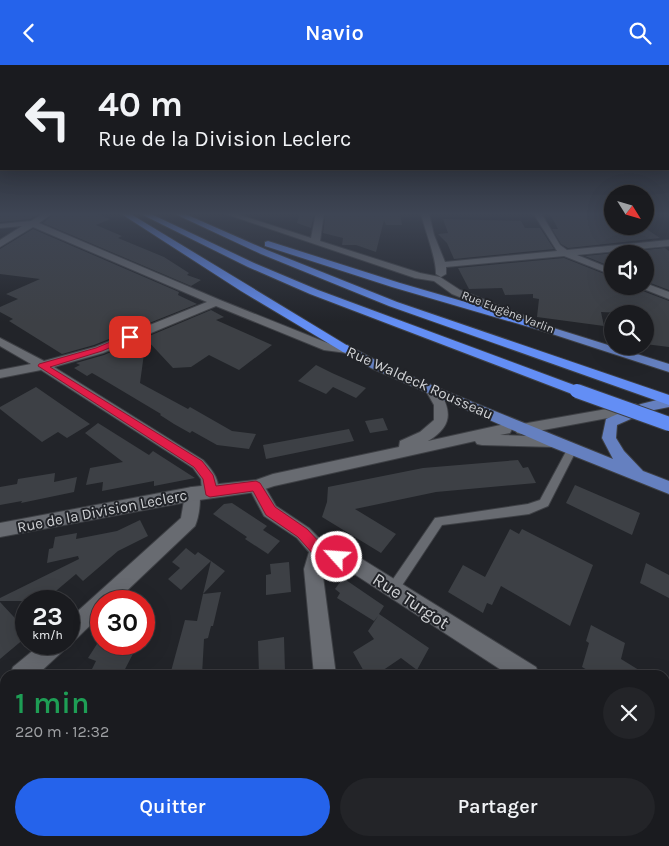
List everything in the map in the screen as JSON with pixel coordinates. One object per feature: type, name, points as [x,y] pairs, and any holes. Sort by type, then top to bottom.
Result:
[{"type":"highway","points":[[182,249],[347,349]]},
{"type":"highway","points":[[219,249],[314,292],[669,424]]},
{"type":"highway","points":[[261,249],[393,303],[669,401]]},
{"type":"highway","points":[[285,249],[396,285],[547,329]]},
{"type":"main road","name":"Rue Eugène Varlin","points":[[547,329],[669,367]]},
{"type":"main road","name":"Rue Waldeck Rousseau","points":[[347,349],[375,365],[433,391],[669,488]]},
{"type":"main road","name":"Rue de la Division Leclerc","points":[[640,476],[610,445],[607,433],[611,423],[646,407],[669,401]]},
{"type":"street","name":"Rue Waldeck Rousseau","points":[[94,249],[328,347],[347,349]]},
{"type":"street","name":"Rue Eugène Varlin","points":[[338,249],[418,276],[437,279],[456,292],[547,329]]},
{"type":"street","points":[[436,249],[442,273],[437,279]]},
{"type":"street","points":[[560,249],[604,269]]},
{"type":"street","points":[[441,265],[602,249]]},
{"type":"street","points":[[654,290],[669,296]]},
{"type":"street","points":[[0,374],[42,366],[99,349],[216,302]]},
{"type":"street","points":[[0,341],[198,464],[209,478],[210,492]]},
{"type":"street","name":"Rue de la Division Leclerc","points":[[381,457],[428,435],[437,426],[441,417],[441,405],[433,391]]},
{"type":"street","name":"Rue de la Division Leclerc","points":[[0,530],[192,494],[256,486],[273,480],[463,440],[505,429],[522,429],[646,407]]},
{"type":"street","name":"Rue de la Division Leclerc","points":[[463,440],[554,442]]},
{"type":"street","name":"Rue Turgot","points":[[256,486],[270,511],[303,533],[319,551],[351,562],[520,670]]},
{"type":"street","points":[[115,590],[189,521],[192,494]]},
{"type":"street","points":[[319,551],[313,569],[324,670]]},
{"type":"street","points":[[80,622],[90,613]]},
{"type":"street","points":[[27,670],[44,655]]},
{"type":"lane","points":[[393,589],[439,521],[529,509],[544,503],[572,449]]},
{"type":"building","points":[[0,249],[80,249],[179,292],[178,295],[197,304],[94,345],[62,354],[9,321],[13,319],[0,312],[0,307],[18,299],[6,294],[40,279],[0,274]]},
{"type":"building","points":[[105,249],[146,249],[164,257],[189,273],[187,275],[201,280],[191,286]]},
{"type":"building","points":[[450,249],[550,249],[454,259]]},
{"type":"building","points":[[654,249],[669,251],[669,290],[654,284]]},
{"type":"building","points":[[604,254],[604,264],[585,256]]},
{"type":"building","points":[[564,258],[604,274],[604,295],[653,295],[669,301],[669,347],[654,345],[654,305],[604,305],[604,312],[601,312],[604,326],[537,317],[539,299],[533,298],[533,294],[505,295],[502,288],[469,289],[458,268]]},
{"type":"building","points":[[211,310],[224,317],[216,320],[272,345],[239,370],[209,355],[191,367],[173,368],[146,339],[140,383],[188,409],[190,407],[232,431],[256,434],[249,449],[217,445],[192,431],[190,433],[92,373],[87,376],[74,368],[80,365],[76,363],[104,355]]},
{"type":"building","points":[[316,365],[366,388],[356,398],[333,387],[326,394],[298,381]]},
{"type":"building","points":[[36,387],[90,424],[67,438],[58,432],[42,442],[0,409],[0,407]]},
{"type":"building","points":[[383,418],[388,430],[370,433],[365,421]]},
{"type":"building","points":[[98,423],[149,455],[153,451],[195,478],[154,486],[154,481],[102,491],[103,482],[86,485],[90,468],[123,462],[85,433]]},
{"type":"building","points":[[349,429],[354,441],[266,459],[263,445]]},
{"type":"building","points":[[518,460],[523,468],[528,467],[536,483],[436,492],[355,509],[396,534],[381,553],[322,517],[327,502],[328,487],[423,468]]},
{"type":"building","points":[[55,473],[54,482],[77,477],[74,492],[21,503],[22,501],[0,505],[0,487],[17,484],[18,479]]},
{"type":"building","points":[[575,485],[640,513],[632,535],[566,503]]},
{"type":"building","points":[[232,503],[267,526],[263,530],[280,541],[268,554],[213,514],[224,504]]},
{"type":"building","points":[[140,520],[148,536],[118,551],[83,581],[76,574],[57,590],[16,590],[79,559],[78,556],[47,563],[49,549],[53,548],[55,537],[77,533],[76,539],[117,531]]},
{"type":"building","points":[[510,529],[519,534],[522,529],[593,565],[570,626],[501,586],[492,605],[487,603],[483,613],[448,592],[463,565],[485,577]]},
{"type":"building","points":[[186,548],[195,555],[198,552],[211,561],[181,590],[168,579],[180,568],[172,562]]},
{"type":"building","points":[[211,561],[225,571],[203,594]]},
{"type":"building","points":[[289,562],[291,592],[266,595],[266,575],[271,574],[270,564]]},
{"type":"building","points":[[646,563],[669,575],[669,598],[640,583]]},
{"type":"building","points":[[343,578],[384,606],[379,614],[429,648],[417,670],[401,658],[383,670],[363,670],[353,652],[374,639],[368,631],[378,616],[374,621],[337,598],[340,593],[335,589]]},
{"type":"building","points":[[15,591],[15,601],[0,601],[0,598]]},
{"type":"building","points":[[221,592],[213,626],[211,626],[208,638],[204,639],[202,670],[171,670],[185,620],[197,621],[203,594]]},
{"type":"building","points":[[0,602],[15,618],[15,646],[0,659]]},
{"type":"building","points":[[591,625],[625,643],[621,659],[639,670],[587,670],[582,667],[589,643],[586,641]]},
{"type":"building","points":[[284,637],[285,670],[259,670],[258,641]]},
{"type":"building","points":[[90,655],[132,655],[125,670],[92,670],[96,661],[88,658]]},
{"type":"route","points":[[130,337],[99,349],[42,366],[198,464],[209,478],[210,492],[256,486],[270,511],[303,533],[319,551],[337,557]]}]
